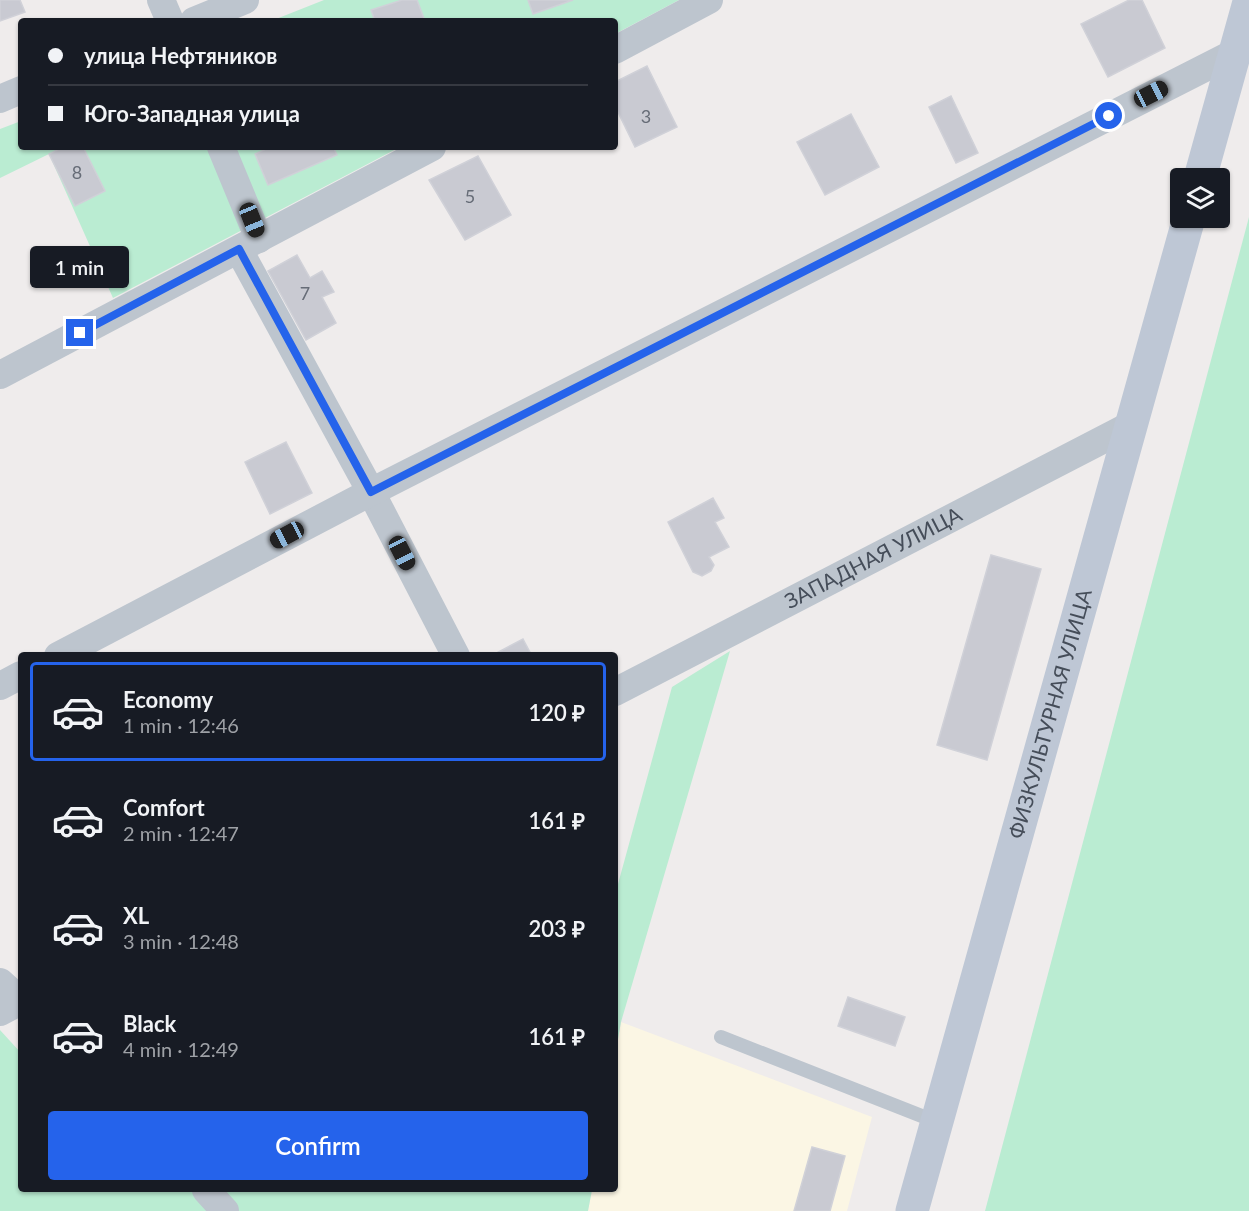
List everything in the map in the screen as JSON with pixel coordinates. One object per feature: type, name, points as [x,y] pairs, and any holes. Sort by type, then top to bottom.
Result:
[{"type":"main road","points":[[1203,168],[1249,2]]},
{"type":"main road","name":"ФИЗКУЛЬТУРНАЯ УЛИЦА","points":[[912,1211],[1186,228]]},
{"type":"street","points":[[161,0],[169,18]]},
{"type":"street","points":[[201,18],[245,0]]},
{"type":"street","points":[[618,48],[709,0]]},
{"type":"street","points":[[66,652],[371,492],[1236,52]]},
{"type":"street","points":[[0,99],[18,91]]},
{"type":"street","points":[[222,150],[249,244],[371,492],[454,652]]},
{"type":"street","points":[[0,375],[426,150]]},
{"type":"street","name":"ЗАПАДНАЯ УЛИЦА","points":[[618,690],[1131,425]]},
{"type":"street","points":[[0,686],[18,677]]},
{"type":"street","points":[[0,982],[18,998]]},
{"type":"street","points":[[0,1012],[18,1003]]},
{"type":"street","points":[[208,1192],[225,1211]]},
{"type":"lane","points":[[721,1037],[937,1122]]},
{"type":"shaded area","points":[[621,1022],[872,1117],[847,1211],[588,1211],[592,1192],[618,1192],[618,1039]]},
{"type":"green space","points":[[324,0],[679,0],[618,32],[618,18],[279,18]]},
{"type":"green space","points":[[18,122],[18,150],[394,150],[113,298],[49,154],[0,178],[0,129]]},
{"type":"green space","points":[[1249,217],[1249,1211],[985,1211]]},
{"type":"green space","points":[[730,651],[621,1022],[618,1039],[618,884],[672,687]]},
{"type":"green space","points":[[0,1030],[18,1050],[18,1192],[592,1192],[588,1211],[0,1211]]},
{"type":"building","points":[[0,0],[20,0],[25,12],[0,21]]},
{"type":"building","points":[[402,0],[417,0],[424,18],[374,18],[371,10]]},
{"type":"building","points":[[528,0],[573,0],[533,14]]},
{"type":"building","points":[[1129,0],[1142,0],[1165,48],[1108,77],[1081,24]]},
{"type":"building","points":[[647,66],[677,127],[635,147],[618,112],[618,80]]},
{"type":"building","points":[[951,96],[978,153],[956,163],[929,107]]},
{"type":"building","points":[[851,114],[879,167],[825,195],[797,142]]},
{"type":"building","points":[[57,150],[84,150],[105,191],[75,206],[49,154]]},
{"type":"building","points":[[264,150],[334,150],[337,155],[268,185],[255,154]]},
{"type":"building","points":[[478,156],[511,215],[465,240],[429,180]]},
{"type":"building","points":[[297,255],[310,278],[322,271],[334,292],[322,297],[336,323],[306,340],[268,271]]},
{"type":"building","points":[[286,442],[312,493],[270,514],[245,462]]},
{"type":"building","points":[[713,498],[724,518],[715,522],[729,547],[709,557],[714,565],[711,571],[702,576],[693,572],[668,522]]},
{"type":"building","points":[[991,555],[1041,569],[987,760],[937,745]]},
{"type":"building","points":[[523,639],[530,652],[499,652]]},
{"type":"building","points":[[848,997],[905,1017],[895,1046],[838,1026]]},
{"type":"building","points":[[812,1147],[845,1156],[830,1211],[794,1211]]},
{"type":"route","points":[[80,333],[239,249],[371,492],[1109,116]]}]
